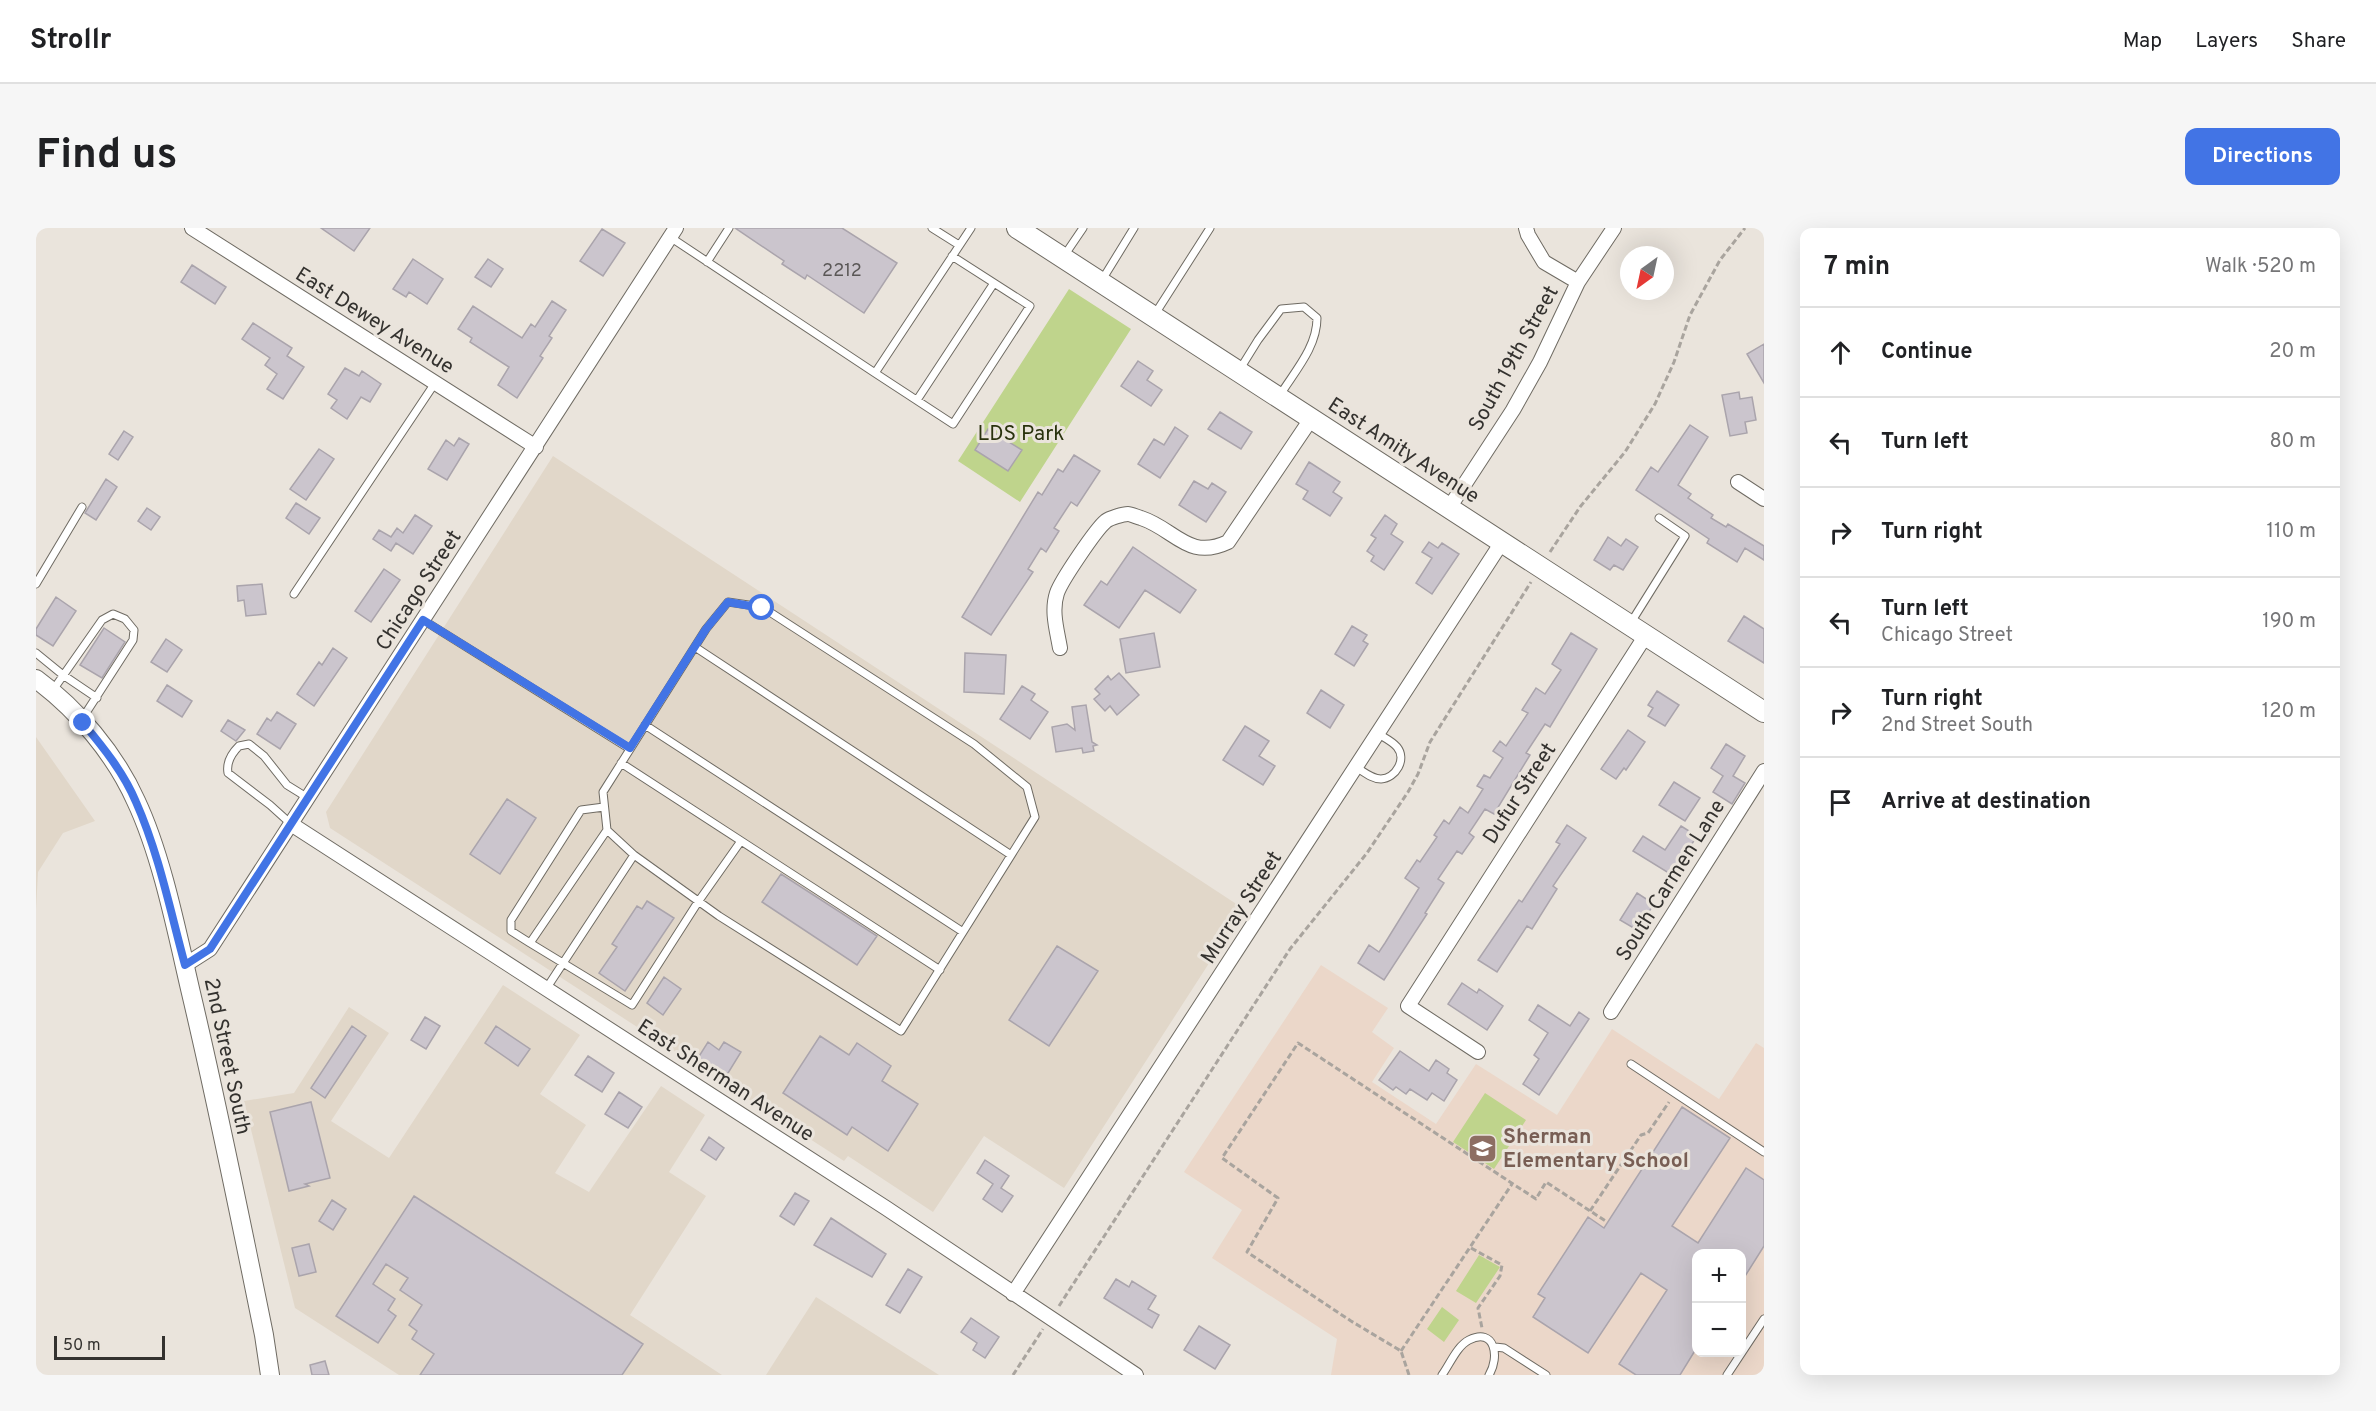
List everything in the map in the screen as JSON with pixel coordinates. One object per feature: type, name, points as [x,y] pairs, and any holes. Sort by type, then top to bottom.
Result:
[{"type":"main road","name":"East Amity Avenue","points":[[1017,228],[1764,712]]},
{"type":"street","name":"East Dewey Avenue","points":[[192,228],[536,447]]},
{"type":"street","points":[[1526,228],[1528,236],[1544,262],[1578,282]]},
{"type":"street","name":"South 19th Street","points":[[1449,508],[1513,410],[1540,362],[1578,282],[1614,228]]},
{"type":"street","name":"Chicago Street","points":[[185,965],[210,949],[673,233]]},
{"type":"street","points":[[1060,648],[1054,610],[1057,592],[1092,537],[1107,520],[1127,514],[1148,520],[1185,544],[1199,549],[1228,542],[1311,419]]},
{"type":"street","points":[[1738,482],[1764,499]]},
{"type":"street","name":"Murray Street","points":[[1013,1294],[1502,542]]},
{"type":"street","name":"Dufur Street","points":[[1478,1052],[1408,1006],[1638,630]]},
{"type":"street","name":"2nd Street South","points":[[36,679],[81,721],[112,759],[136,801],[156,855],[185,965],[264,1335],[270,1375]]},
{"type":"street","name":"South Carmen Lane","points":[[1611,1012],[1764,771]]},
{"type":"street","name":"East Sherman Avenue","points":[[291,824],[886,1208],[1136,1375]]},
{"type":"lane","points":[[707,262],[729,228]]},
{"type":"lane","points":[[932,228],[959,245]]},
{"type":"lane","points":[[875,373],[971,228]]},
{"type":"lane","points":[[1063,258],[1083,228]]},
{"type":"lane","points":[[1101,282],[1134,228]]},
{"type":"lane","points":[[1153,317],[1210,228]]},
{"type":"lane","points":[[673,233],[707,262],[953,423],[1030,306],[952,256]]},
{"type":"lane","points":[[917,400],[994,283]]},
{"type":"lane","points":[[1239,371],[1281,309],[1304,307],[1317,318],[1317,332],[1279,397]]},
{"type":"lane","points":[[294,594],[435,383]]},
{"type":"lane","points":[[36,584],[82,507]]},
{"type":"lane","points":[[1638,630],[1685,536],[1659,518]]},
{"type":"lane","points":[[728,602],[762,608],[974,744],[1027,787],[1035,817],[901,1031],[698,902],[633,855],[607,830],[603,792],[645,725],[695,647],[728,602]]},
{"type":"lane","points":[[51,692],[102,620],[113,614],[124,619],[134,630],[133,640],[81,721]]},
{"type":"lane","points":[[423,620],[630,748]]},
{"type":"lane","points":[[695,647],[1011,855]]},
{"type":"lane","points":[[36,653],[97,698]]},
{"type":"lane","points":[[645,725],[963,932]]},
{"type":"lane","points":[[1356,767],[1369,776],[1381,779],[1388,778],[1397,770],[1401,757],[1399,751],[1396,746],[1377,733]]},
{"type":"lane","points":[[291,824],[228,773],[227,766],[231,753],[238,746],[249,744],[264,756],[287,785],[308,798]]},
{"type":"lane","points":[[621,763],[940,970]]},
{"type":"lane","points":[[604,807],[581,810],[511,920],[511,931],[632,1005],[698,902],[741,841]]},
{"type":"lane","points":[[530,943],[607,830]]},
{"type":"lane","points":[[546,989],[633,855]]},
{"type":"lane","points":[[1631,1064],[1764,1152]]},
{"type":"lane","points":[[1727,1375],[1764,1319]]},
{"type":"lane","points":[[1442,1375],[1461,1348],[1468,1341],[1479,1338],[1488,1340],[1495,1347],[1504,1348],[1546,1375]]},
{"type":"lane","points":[[1489,1375],[1496,1358],[1495,1347]]},
{"type":"path","points":[[1550,552],[1580,507],[1624,453],[1654,404],[1674,362],[1690,315],[1720,260],[1745,228]]},
{"type":"path","points":[[1013,1375],[1290,949],[1360,863],[1408,792],[1418,774],[1430,742],[1531,582]]},
{"type":"path","points":[[1408,1375],[1401,1351],[1351,1321],[1247,1252],[1278,1198],[1222,1158],[1298,1043],[1536,1200],[1546,1182],[1608,1222]]},
{"type":"path","points":[[1590,1211],[1641,1135],[1648,1133],[1675,1093]]},
{"type":"path","points":[[1401,1351],[1512,1184]]},
{"type":"path","points":[[1470,1248],[1502,1265],[1500,1276],[1478,1308],[1482,1328]]},
{"type":"shaded area","points":[[553,456],[1244,909],[1064,1188],[984,1136],[933,1212],[848,1156],[844,1161],[330,828],[326,812]]},
{"type":"shaded area","points":[[36,737],[95,821],[63,833],[38,872],[36,909]]},
{"type":"shaded area","name":"Sherman Elementary School","points":[[1321,965],[1388,1008],[1372,1032],[1394,1048],[1372,1082],[1436,1124],[1476,1064],[1557,1115],[1612,1029],[1719,1099],[1756,1043],[1764,1048],[1764,1375],[1331,1375],[1337,1339],[1212,1258],[1242,1210],[1184,1172]]},
{"type":"shaded area","points":[[503,985],[580,1035],[540,1094],[586,1125],[555,1173],[589,1192],[661,1086],[705,1115],[669,1172],[706,1196],[630,1315],[722,1375],[399,1375],[295,1308],[244,1101],[294,1093],[349,1007],[389,1033],[331,1121],[389,1158]]},
{"type":"shaded area","points":[[816,1297],[939,1375],[766,1375]]},
{"type":"green space","name":"LDS Park","points":[[1069,289],[1131,329],[1020,502],[958,461]]},
{"type":"green space","points":[[1485,1093],[1526,1120],[1494,1169],[1453,1142]]},
{"type":"green space","points":[[1479,1255],[1500,1267],[1476,1303],[1456,1291]]},
{"type":"green space","points":[[1442,1307],[1459,1320],[1444,1342],[1427,1329]]},
{"type":"building","points":[[321,228],[370,228],[354,251]]},
{"type":"building","points":[[735,228],[842,228],[897,263],[864,313],[807,275],[805,279],[782,264],[784,261]]},
{"type":"building","points":[[602,229],[625,243],[603,276],[580,261]]},
{"type":"building","points":[[413,259],[443,279],[427,304],[409,292],[406,297],[393,289]]},
{"type":"building","points":[[488,259],[503,269],[491,287],[475,277]]},
{"type":"building","points":[[192,265],[226,287],[215,304],[181,282]]},
{"type":"building","points":[[552,301],[566,310],[549,336],[552,338],[540,356],[543,358],[517,398],[498,385],[509,367],[470,342],[472,338],[458,329],[473,306],[522,338],[531,324],[535,327]]},
{"type":"building","points":[[253,323],[292,348],[287,356],[304,367],[283,399],[267,389],[277,374],[265,365],[270,358],[242,339]]},
{"type":"building","points":[[1764,344],[1764,383],[1747,354]]},
{"type":"building","points":[[1138,361],[1153,371],[1147,380],[1162,390],[1151,406],[1121,386]]},
{"type":"building","points":[[345,368],[359,376],[362,371],[381,384],[370,402],[361,397],[347,419],[331,408],[337,400],[328,394]]},
{"type":"building","points":[[1739,392],[1740,399],[1752,397],[1756,420],[1745,422],[1747,433],[1730,436],[1722,395]]},
{"type":"building","points":[[1220,412],[1252,432],[1241,449],[1208,429]]},
{"type":"building","points":[[1690,425],[1708,437],[1678,485],[1691,494],[1688,498],[1713,515],[1711,518],[1726,527],[1728,524],[1764,546],[1764,560],[1745,548],[1737,562],[1707,543],[1709,539],[1636,490],[1651,467],[1658,472]]},
{"type":"building","points":[[1175,427],[1188,436],[1160,478],[1138,464],[1154,439],[1164,445]]},
{"type":"building","points":[[988,429],[1022,450],[1008,471],[975,450]]},
{"type":"building","points":[[124,431],[133,437],[118,460],[109,454]]},
{"type":"building","points":[[459,438],[469,444],[447,480],[428,469],[446,440],[454,446]]},
{"type":"building","points":[[319,449],[334,459],[306,500],[290,489]]},
{"type":"building","points":[[1074,455],[1100,471],[1077,506],[1071,502],[1054,528],[1059,531],[1046,552],[1041,548],[1028,569],[1033,572],[991,635],[962,617],[1038,492],[1042,495],[1058,469],[1063,472]]},
{"type":"building","points":[[1309,462],[1340,482],[1333,492],[1342,498],[1330,516],[1303,499],[1308,491],[1296,484]]},
{"type":"building","points":[[106,479],[117,487],[96,520],[85,513]]},
{"type":"building","points":[[1194,481],[1208,489],[1212,483],[1226,492],[1206,522],[1179,505]]},
{"type":"building","points":[[296,503],[320,518],[309,534],[286,518]]},
{"type":"building","points":[[147,508],[160,517],[151,530],[138,521]]},
{"type":"building","points":[[415,515],[432,526],[413,554],[396,543],[391,551],[373,539],[379,530],[391,537],[397,528],[403,533]]},
{"type":"building","points":[[1385,515],[1397,524],[1391,534],[1403,542],[1384,570],[1371,561],[1374,556],[1367,551],[1376,538],[1371,535]]},
{"type":"building","points":[[1608,537],[1621,546],[1626,539],[1638,547],[1623,570],[1614,565],[1610,570],[1594,560]]},
{"type":"building","points":[[1429,542],[1438,548],[1442,543],[1459,554],[1432,594],[1416,583],[1432,558],[1422,552]]},
{"type":"building","points":[[1133,547],[1196,590],[1180,613],[1145,590],[1119,628],[1084,605],[1101,581],[1107,585]]},
{"type":"building","points":[[384,569],[400,580],[371,622],[355,611]]},
{"type":"building","points":[[262,584],[266,614],[246,616],[244,600],[238,601],[237,586]]},
{"type":"building","points":[[56,597],[76,611],[53,646],[36,635],[36,629]]},
{"type":"building","points":[[1744,616],[1764,629],[1764,663],[1728,641]]},
{"type":"building","points":[[1352,626],[1367,635],[1363,641],[1368,644],[1354,666],[1335,654]]},
{"type":"building","points":[[104,628],[125,642],[102,678],[80,665]]},
{"type":"building","points":[[1154,633],[1160,667],[1126,673],[1120,639]]},
{"type":"building","points":[[1571,633],[1597,649],[1550,727],[1545,724],[1526,753],[1530,755],[1494,814],[1485,809],[1469,833],[1474,837],[1462,854],[1457,851],[1438,879],[1444,883],[1425,913],[1427,914],[1384,980],[1358,963],[1369,945],[1379,952],[1385,943],[1419,888],[1405,878],[1417,860],[1420,862],[1437,837],[1434,835],[1444,820],[1449,824],[1460,807],[1468,813],[1483,789],[1477,786],[1484,775],[1490,778],[1503,758],[1493,751],[1500,741],[1506,746],[1528,713],[1522,710],[1536,688],[1545,694],[1561,670],[1552,664]]},
{"type":"building","points":[[166,639],[182,650],[167,672],[151,662]]},
{"type":"building","points":[[333,648],[347,658],[314,706],[297,694],[319,662],[322,665]]},
{"type":"building","points":[[965,653],[1006,655],[1004,694],[964,692]]},
{"type":"building","points":[[1119,673],[1139,695],[1117,715],[1110,706],[1105,711],[1094,699],[1100,694],[1095,689],[1108,676],[1111,680]]},
{"type":"building","points":[[167,685],[192,701],[182,717],[157,701]]},
{"type":"building","points":[[1022,686],[1035,694],[1031,700],[1048,712],[1030,739],[1000,719]]},
{"type":"building","points":[[1321,690],[1344,705],[1330,728],[1307,713]]},
{"type":"building","points":[[1657,691],[1679,705],[1665,726],[1648,716],[1653,708],[1648,705]]},
{"type":"building","points":[[1086,705],[1092,742],[1097,745],[1093,746],[1094,751],[1083,753],[1082,748],[1056,752],[1052,727],[1067,724],[1075,730],[1072,707]]},
{"type":"building","points":[[277,712],[296,724],[280,749],[257,734],[267,718],[271,721]]},
{"type":"building","points":[[228,720],[245,730],[236,741],[221,731]]},
{"type":"building","points":[[1245,726],[1269,741],[1259,756],[1275,766],[1263,785],[1223,760]]},
{"type":"building","points":[[1628,730],[1645,742],[1626,770],[1624,768],[1616,779],[1601,769]]},
{"type":"building","points":[[1726,744],[1745,756],[1733,776],[1745,783],[1732,804],[1713,792],[1723,776],[1711,768]]},
{"type":"building","points":[[1674,782],[1700,798],[1685,821],[1659,805]]},
{"type":"building","points":[[507,799],[536,818],[500,874],[470,854]]},
{"type":"building","points":[[1567,825],[1586,838],[1553,886],[1557,889],[1532,929],[1527,926],[1497,972],[1478,960],[1519,900],[1522,902],[1560,844],[1556,842]]},
{"type":"building","points":[[1681,826],[1697,836],[1672,875],[1633,851],[1643,836],[1665,850]]},
{"type":"building","points":[[781,874],[877,936],[857,965],[762,902]]},
{"type":"building","points":[[1637,893],[1654,904],[1637,930],[1620,920]]},
{"type":"building","points":[[647,901],[674,918],[625,991],[599,973],[617,947],[612,944],[637,906],[642,909]]},
{"type":"building","points":[[1057,946],[1098,971],[1049,1046],[1009,1020]]},
{"type":"building","points":[[664,977],[681,989],[663,1015],[647,1003]]},
{"type":"building","points":[[1462,983],[1477,993],[1479,989],[1503,1006],[1487,1030],[1448,1004]]},
{"type":"building","points":[[1538,1005],[1570,1026],[1579,1012],[1589,1019],[1539,1095],[1523,1084],[1539,1059],[1534,1055],[1548,1033],[1529,1020]]},
{"type":"building","points":[[425,1017],[440,1026],[426,1049],[411,1040]]},
{"type":"building","points":[[352,1026],[366,1036],[325,1098],[311,1088]]},
{"type":"building","points":[[496,1026],[530,1049],[518,1066],[485,1043]]},
{"type":"building","points":[[820,1036],[849,1055],[857,1043],[891,1066],[882,1081],[918,1104],[888,1151],[852,1127],[847,1135],[783,1093]]},
{"type":"building","points":[[708,1042],[719,1050],[724,1042],[741,1052],[725,1078],[696,1061]]},
{"type":"building","points":[[1400,1051],[1429,1071],[1436,1060],[1449,1069],[1447,1073],[1457,1080],[1444,1101],[1432,1093],[1427,1100],[1410,1089],[1406,1094],[1396,1087],[1393,1090],[1379,1080]]},
{"type":"building","points":[[588,1056],[614,1073],[602,1092],[575,1075]]},
{"type":"building","points":[[619,1092],[642,1107],[628,1128],[605,1114]]},
{"type":"building","points":[[311,1102],[330,1178],[305,1184],[309,1186],[289,1191],[270,1112]]},
{"type":"building","points":[[1682,1107],[1730,1138],[1672,1226],[1698,1243],[1746,1168],[1764,1180],[1764,1246],[1746,1275],[1746,1249],[1692,1249],[1692,1356],[1680,1375],[1636,1375],[1619,1364],[1667,1290],[1641,1273],[1588,1353],[1533,1317],[1545,1298],[1538,1294],[1588,1217],[1604,1228]]},
{"type":"building","points":[[709,1137],[724,1148],[716,1160],[701,1150]]},
{"type":"building","points":[[985,1160],[1009,1176],[1001,1188],[1013,1196],[1002,1212],[983,1199],[993,1184],[977,1173]]},
{"type":"building","points":[[795,1193],[809,1201],[794,1225],[780,1216]]},
{"type":"building","points":[[414,1196],[643,1344],[622,1375],[420,1375],[434,1354],[412,1339],[417,1331],[409,1325],[422,1305],[400,1290],[408,1278],[386,1264],[373,1284],[395,1299],[388,1310],[396,1316],[378,1343],[336,1316]]},
{"type":"building","points":[[332,1200],[346,1209],[333,1230],[319,1221]]},
{"type":"building","points":[[831,1218],[886,1254],[872,1277],[814,1245]]},
{"type":"building","points":[[309,1244],[316,1272],[299,1276],[292,1248]]},
{"type":"building","points":[[908,1269],[922,1277],[900,1313],[886,1305]]},
{"type":"building","points":[[1116,1279],[1129,1287],[1132,1281],[1156,1296],[1148,1309],[1159,1315],[1152,1328],[1104,1298]]},
{"type":"building","points":[[971,1318],[999,1337],[985,1358],[973,1350],[977,1343],[961,1332]]},
{"type":"building","points":[[1199,1326],[1230,1345],[1215,1369],[1184,1350]]},
{"type":"building","points":[[325,1361],[329,1375],[312,1375],[310,1365]]},
{"type":"place","name":"Sherman Elementary School","points":[[1482,1148]]},
{"type":"route","points":[[83,723],[112,759],[136,801],[156,855],[185,965],[210,949],[423,620],[630,748],[706,629],[728,602],[762,608]]}]
